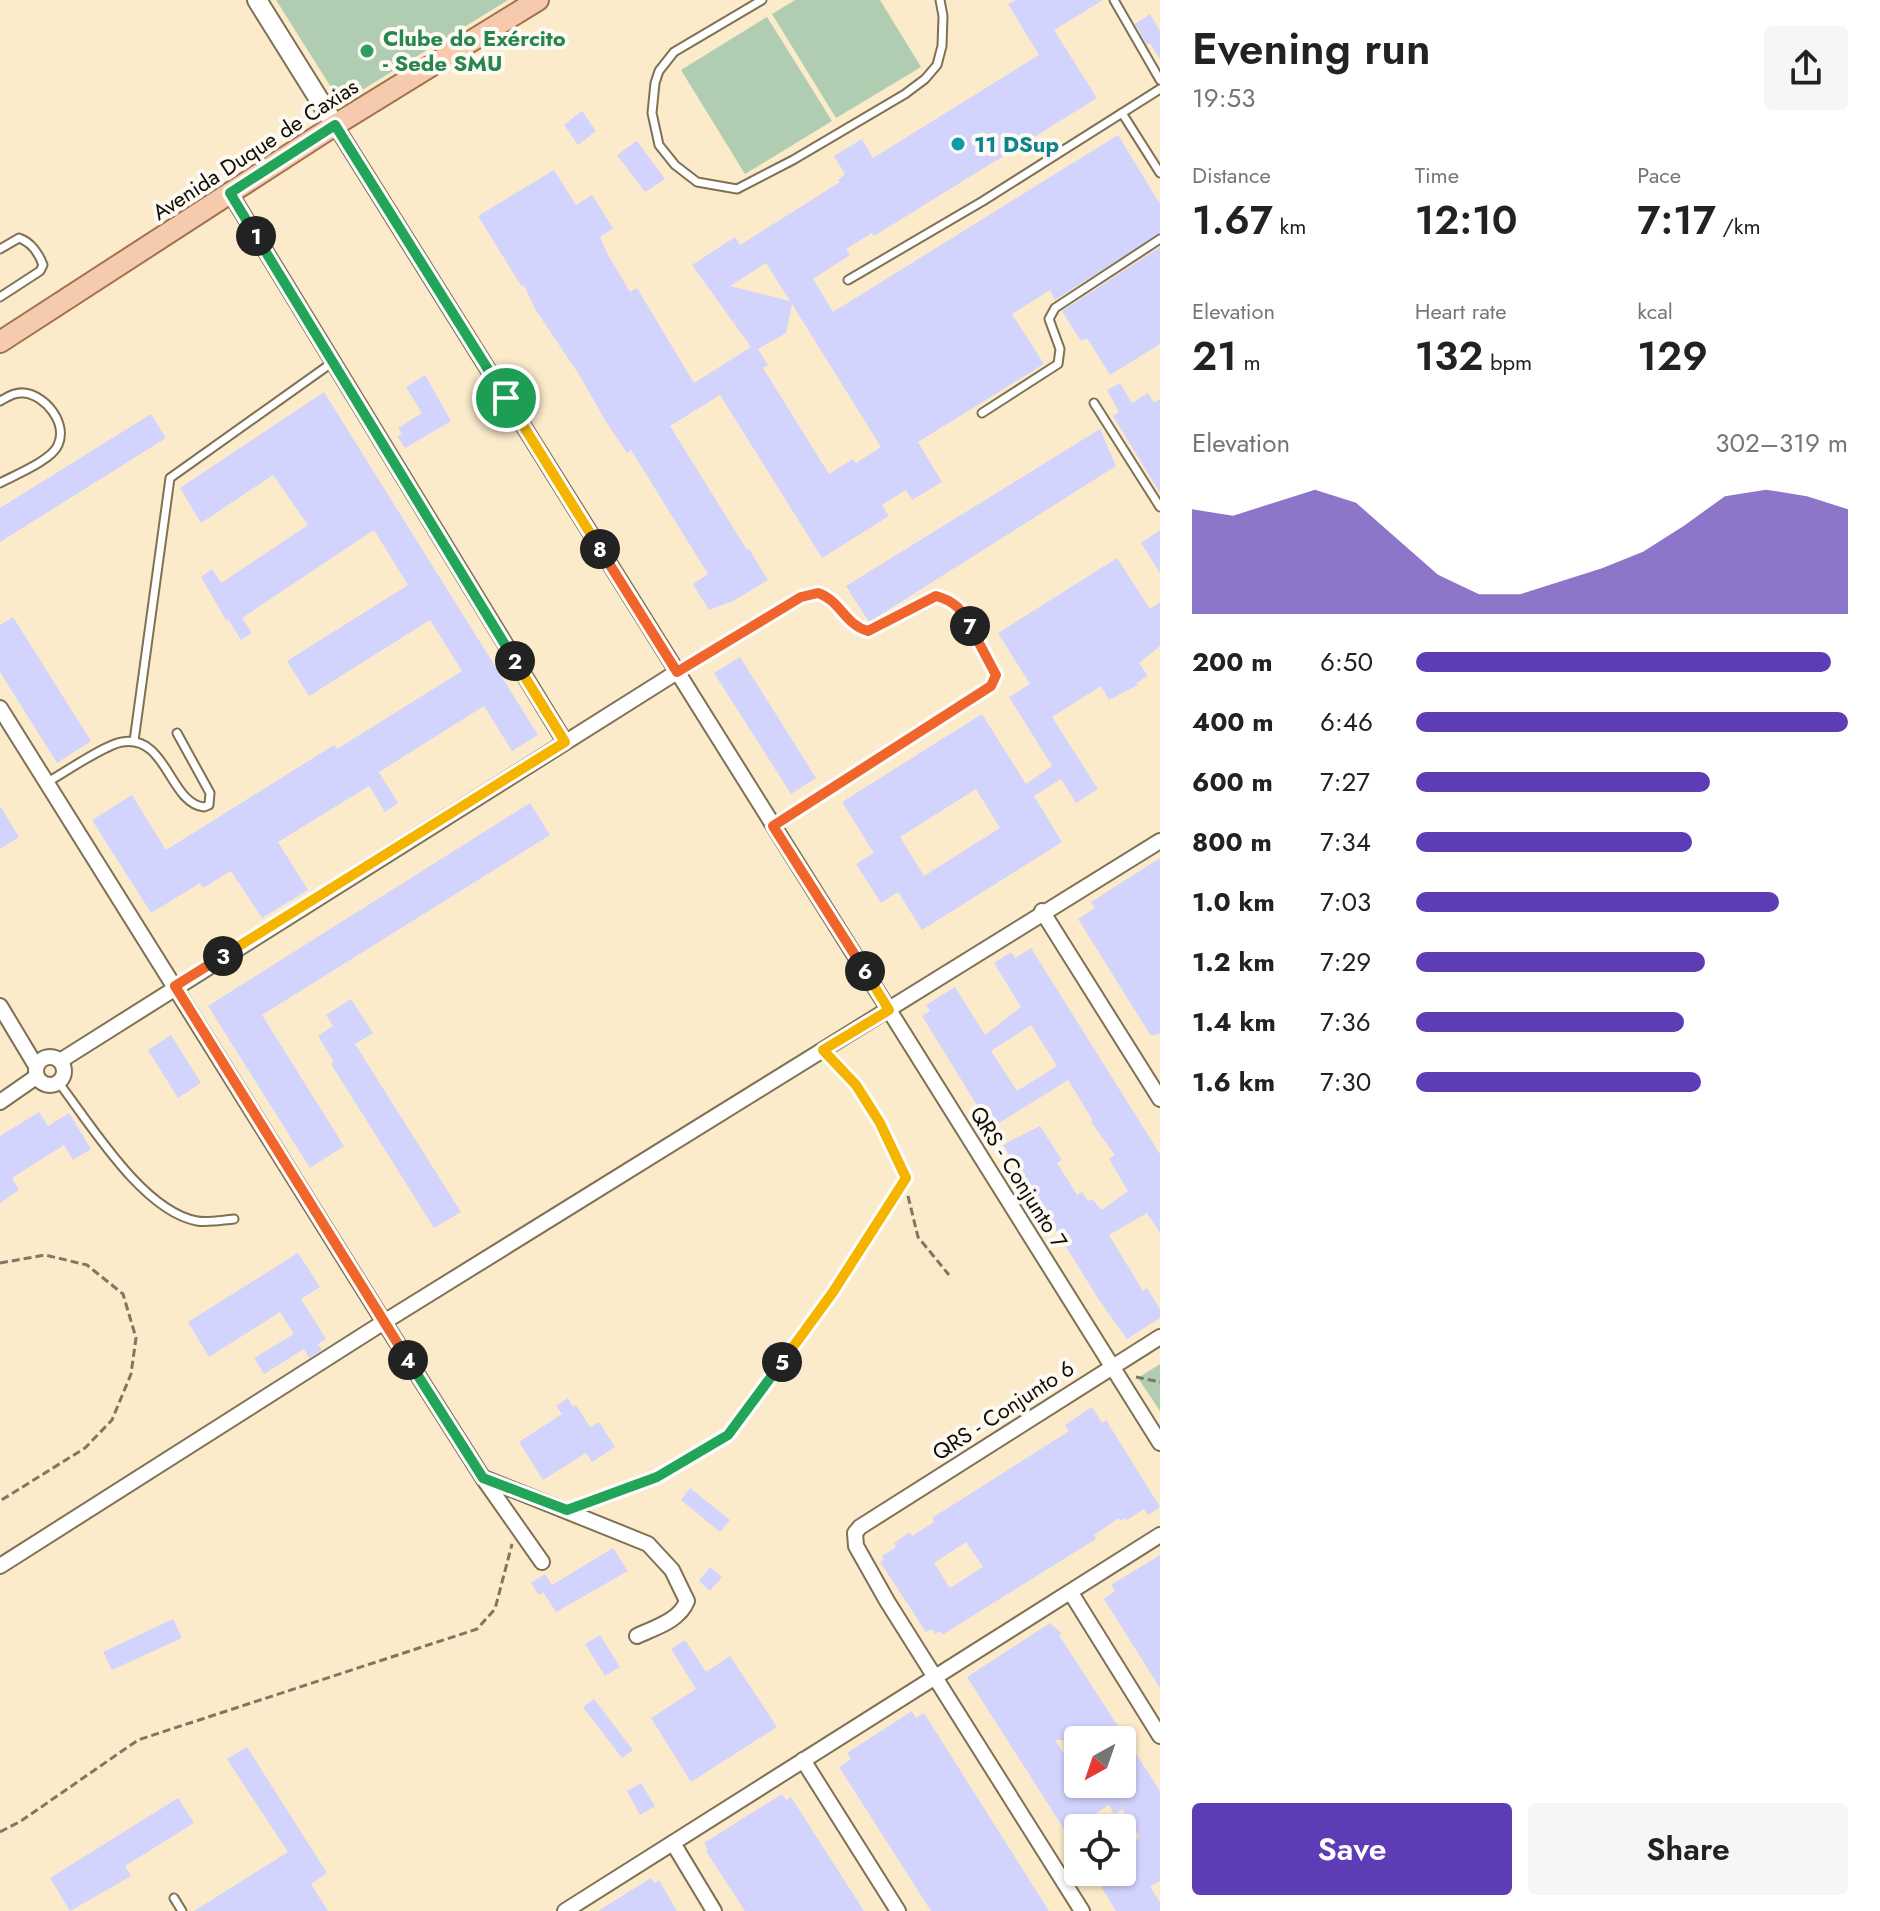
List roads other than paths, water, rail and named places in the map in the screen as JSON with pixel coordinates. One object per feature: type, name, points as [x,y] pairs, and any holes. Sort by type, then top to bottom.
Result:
[{"type":"main road","name":"Avenida Duque de Caxias","points":[[0,342],[335,125],[538,0]]},
{"type":"street","points":[[257,0],[335,125]]},
{"type":"street","name":"QRS - Conjunto 7","points":[[335,125],[1112,1367]]},
{"type":"street","points":[[230,193],[565,742]]},
{"type":"street","points":[[60,1061],[677,672]]},
{"type":"street","points":[[0,708],[483,1478],[542,1562]]},
{"type":"street","points":[[0,1566],[384,1322],[889,1010],[1042,911],[1160,841]]},
{"type":"street","points":[[1042,911],[1160,1099]]},
{"type":"street","points":[[0,1006],[36,1071],[46,1085],[59,1083],[65,1072],[60,1061],[49,1057],[39,1061],[36,1071],[0,1102]]},
{"type":"street","name":"QRS - Conjunto 6","points":[[935,1677],[856,1546],[855,1533],[1160,1337]]},
{"type":"street","points":[[1112,1367],[1160,1443]]},
{"type":"street","points":[[483,1478],[648,1544],[672,1570],[687,1601],[683,1611],[637,1636]]},
{"type":"street","points":[[565,1911],[1160,1535]]},
{"type":"street","points":[[1071,1593],[1160,1736]]},
{"type":"street","points":[[935,1677],[1082,1911]]},
{"type":"street","points":[[803,1760],[898,1911]]},
{"type":"street","points":[[673,1843],[714,1911]]},
{"type":"lane","points":[[762,0],[674,52],[659,71],[652,113],[659,145],[675,165],[697,182],[737,189],[905,94],[937,65],[942,46],[940,0]]},
{"type":"lane","points":[[1114,0],[1160,80]]},
{"type":"lane","points":[[848,280],[983,201],[1160,89]]},
{"type":"lane","points":[[1122,113],[1160,173]]},
{"type":"lane","points":[[0,249],[19,238],[27,240],[43,265],[40,271],[0,297]]},
{"type":"lane","points":[[982,413],[1058,364],[1060,349],[1049,319],[1055,308],[1160,239]]},
{"type":"lane","points":[[134,741],[170,478],[333,362]]},
{"type":"lane","points":[[0,401],[14,394],[27,393],[48,406],[58,419],[60,433],[58,446],[45,458],[0,483]]},
{"type":"lane","points":[[1094,403],[1160,507]]},
{"type":"lane","points":[[677,672],[801,597],[818,593],[834,600],[853,625],[868,631],[936,596],[952,601],[962,610],[996,675],[991,686],[773,826]]},
{"type":"lane","points":[[46,783],[119,742],[134,741],[155,752],[190,802],[204,807],[209,805],[210,793],[177,733]]},
{"type":"lane","points":[[59,1083],[134,1181],[160,1205],[199,1222],[234,1219]]},
{"type":"lane","points":[[567,1510],[657,1477],[728,1435],[833,1292],[906,1178]]},
{"type":"lane","points":[[174,1898],[182,1911]]},
{"type":"place","name":"Clube do Exército - Sede SMU","points":[[367,51]]},
{"type":"place","name":"11 DSup","points":[[958,144]]}]
